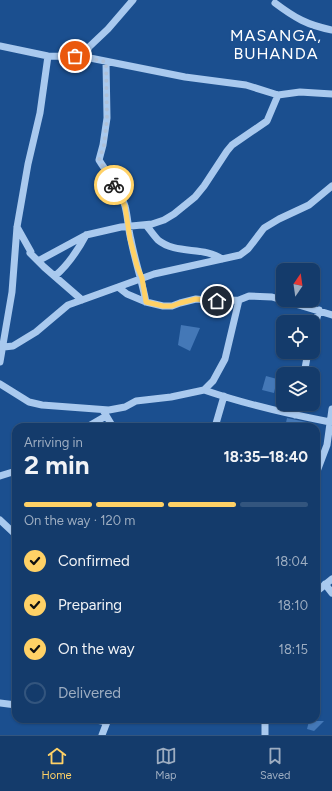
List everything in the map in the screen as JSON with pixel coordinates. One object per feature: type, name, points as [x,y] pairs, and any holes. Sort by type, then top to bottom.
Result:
[{"type":"street","points":[[85,57],[89,47],[108,29],[133,0]]},
{"type":"street","points":[[274,3],[296,18],[318,27],[332,30]]},
{"type":"street","points":[[0,46],[48,56],[85,57],[185,77],[246,85],[278,95],[300,92],[332,94]]},
{"type":"street","points":[[0,362],[4,347],[12,292],[17,227],[28,164],[40,113],[48,56]]},
{"type":"street","points":[[106,62],[107,118],[104,145],[99,160],[125,206],[128,226],[137,266],[142,278],[146,302]]},
{"type":"street","points":[[38,260],[86,235],[128,226],[146,225],[158,222],[169,218],[181,210],[204,186],[232,145],[267,121],[278,95]]},
{"type":"street","points":[[4,347],[13,346],[36,332],[68,305],[154,274],[240,255],[248,249],[264,228],[309,205],[332,186]]},
{"type":"street","points":[[146,225],[159,241],[171,246],[210,254],[222,259]]},
{"type":"street","points":[[17,227],[31,252],[30,254],[82,300]]},
{"type":"street","points":[[55,276],[66,266],[86,235]]},
{"type":"street","points":[[118,287],[127,294],[146,302],[163,306],[172,306],[196,299],[217,301],[239,300],[249,296],[272,298],[319,310],[332,315]]},
{"type":"street","points":[[204,390],[213,381],[225,359],[239,300]]},
{"type":"street","points":[[318,315],[319,310]]},
{"type":"street","points":[[0,384],[29,402],[104,413],[110,423]]},
{"type":"street","points":[[92,423],[109,410],[126,407],[136,401],[171,397],[204,390],[294,415],[330,422]]},
{"type":"street","points":[[217,423],[224,396]]},
{"type":"street","points":[[320,463],[327,445],[332,409]]},
{"type":"street","points":[[294,415],[295,411]]},
{"type":"street","points":[[0,476],[12,472]]},
{"type":"street","points":[[0,520],[12,531]]},
{"type":"street","points":[[320,588],[332,580]]},
{"type":"street","points":[[325,584],[332,593]]},
{"type":"street","points":[[0,703],[12,704]]},
{"type":"street","points":[[102,735],[108,723]]},
{"type":"street","points":[[265,723],[266,735]]},
{"type":"building","points":[[181,325],[200,328],[190,351],[178,345]]},
{"type":"building","points":[[266,376],[276,379],[274,393],[262,390]]},
{"type":"building","points":[[287,418],[311,423],[286,423]]},
{"type":"building","points":[[320,721],[324,721],[314,731],[307,729],[308,723],[320,723]]},
{"type":"way so far","points":[[75,56],[106,62],[107,118],[104,145],[99,160],[114,185]]},
{"type":"district","name":"MASANGA, BUHANDA","points":[[276,44]]},
{"type":"route","points":[[114,185],[125,206],[130,239],[137,266],[142,278],[146,302],[163,306],[172,306],[196,299],[217,301]]}]
